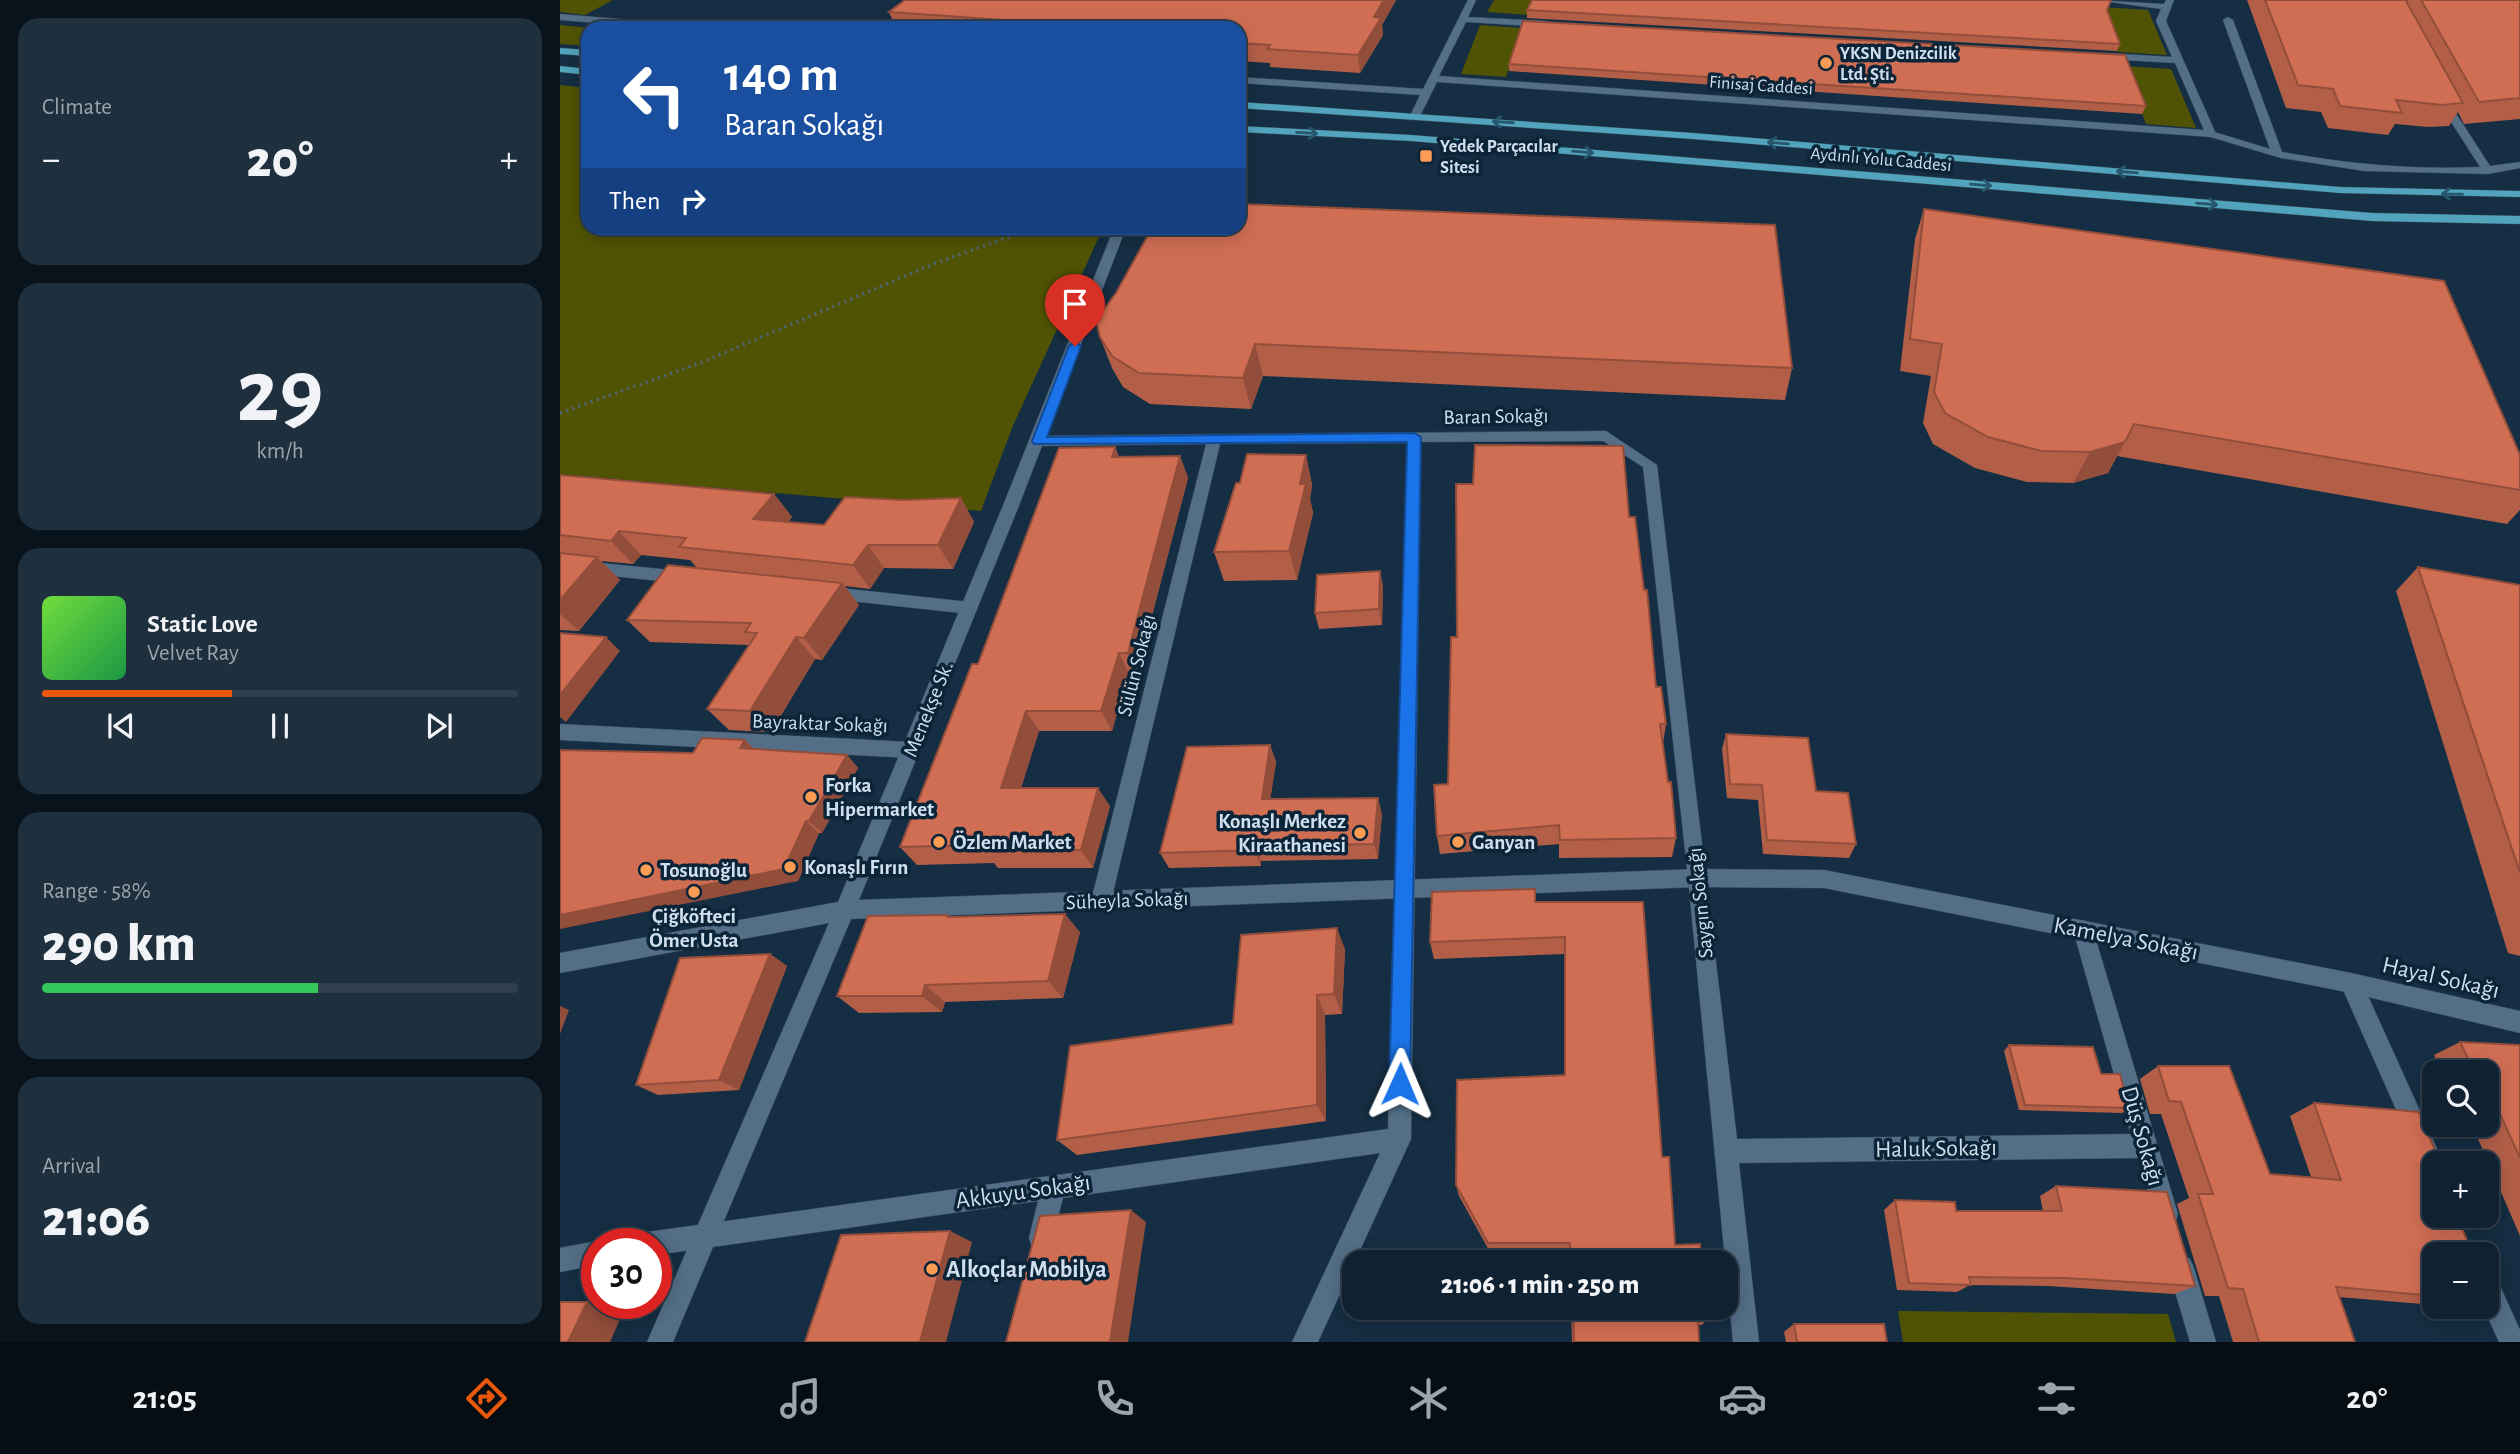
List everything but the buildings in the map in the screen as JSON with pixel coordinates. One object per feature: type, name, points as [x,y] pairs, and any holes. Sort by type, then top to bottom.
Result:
[{"type":"main road","points":[[560,51],[581,52]]},
{"type":"main road","points":[[560,69],[581,71]]},
{"type":"main road","name":"Aydınlı Yolu Caddesi","points":[[1246,105],[1415,116],[2340,190],[2520,194]]},
{"type":"main road","name":"Aydınlı Yolu Caddesi","points":[[1246,129],[1411,138],[2322,214],[2520,219]]},
{"type":"street","points":[[1415,116],[1472,0]]},
{"type":"street","points":[[2099,0],[2168,4],[2161,21],[2211,134]]},
{"type":"street","points":[[560,18],[599,21]]},
{"type":"street","points":[[1463,19],[1559,25]]},
{"type":"street","points":[[2228,20],[2277,154]]},
{"type":"street","points":[[2096,55],[2178,60]]},
{"type":"street","name":"Finisaj Caddesi","points":[[1434,79],[2211,134],[2247,149],[2402,171],[2487,171],[2520,164]]},
{"type":"street","points":[[1246,80],[1427,92]]},
{"type":"street","points":[[2436,89],[2487,171]]},
{"type":"street","name":"Menekşe Sk.","points":[[660,1342],[845,910],[1039,441],[1118,235]]},
{"type":"street","name":"Baran Sokağı","points":[[1039,441],[1606,436],[1650,465]]},
{"type":"street","points":[[1305,1342],[1399,1139],[1414,437]]},
{"type":"street","name":"Sülün Sokağı","points":[[1101,901],[1214,440]]},
{"type":"street","name":"Saygın Sokağı","points":[[1650,465],[1698,878],[1746,1342]]},
{"type":"street","points":[[560,565],[697,579]]},
{"type":"street","points":[[820,592],[970,608]]},
{"type":"street","name":"Bayraktar Sokağı","points":[[560,732],[911,750]]},
{"type":"street","name":"Süheyla Sokağı","points":[[560,963],[845,910],[1698,878]]},
{"type":"street","name":"Kamelya Sokağı","points":[[1698,878],[1824,879],[2351,983]]},
{"type":"street","name":"Düş Sokağı","points":[[2083,930],[2203,1342]]},
{"type":"street","points":[[2351,983],[2426,1151]]},
{"type":"street","name":"Hayal Sokağı","points":[[2351,983],[2520,1022]]},
{"type":"street","name":"Akkuyu Sokağı","points":[[672,1240],[1399,1139]]},
{"type":"street","name":"Haluk Sokağı","points":[[1726,1151],[2146,1146]]},
{"type":"street","points":[[1034,1265],[1054,1187]]},
{"type":"street","points":[[560,1259],[581,1256]]},
{"type":"street","points":[[2499,1313],[2512,1342]]},
{"type":"path","points":[[560,413],[699,363],[936,263],[1014,235]]},
{"type":"shaded area","points":[[560,0],[613,0],[585,15],[560,12]]},
{"type":"shaded area","points":[[1494,0],[1535,0],[1529,15],[1487,12]]},
{"type":"shaded area","points":[[2101,7],[2148,10],[2167,55],[2118,52]]},
{"type":"shaded area","points":[[560,25],[581,27],[581,46],[560,44]]},
{"type":"shaded area","points":[[1480,25],[1523,28],[1506,77],[1461,74]]},
{"type":"shaded area","points":[[2124,66],[2171,69],[2196,128],[2146,124]]},
{"type":"shaded area","points":[[560,85],[581,87],[581,235],[1100,235],[1012,428],[981,511],[560,474]]},
{"type":"shaded area","points":[[1898,1311],[2168,1314],[2176,1342],[1903,1342]]},
{"type":"place","name":"YKSN Denizcilik Ltd. Şti.","points":[[1826,63]]},
{"type":"place","name":"Yedek Parçacılar Sitesi","points":[[1426,156]]},
{"type":"place","name":"Forka Hipermarket","points":[[811,797]]},
{"type":"place","name":"Konaşlı Merkez Kiraathanesi","points":[[1360,833]]},
{"type":"place","name":"Özlem Market","points":[[939,842]]},
{"type":"place","name":"Ganyan","points":[[1458,842]]},
{"type":"place","name":"Konaşlı Fırın","points":[[790,867]]},
{"type":"place","name":"Tosunoğlu","points":[[646,870]]},
{"type":"place","name":"Çiğköfteci Ömer Usta","points":[[694,892]]},
{"type":"place","name":"Alkoçlar Mobilya","points":[[932,1269]]},
{"type":"route","points":[[1075,346],[1039,441],[1414,437],[1400,1084]]}]
